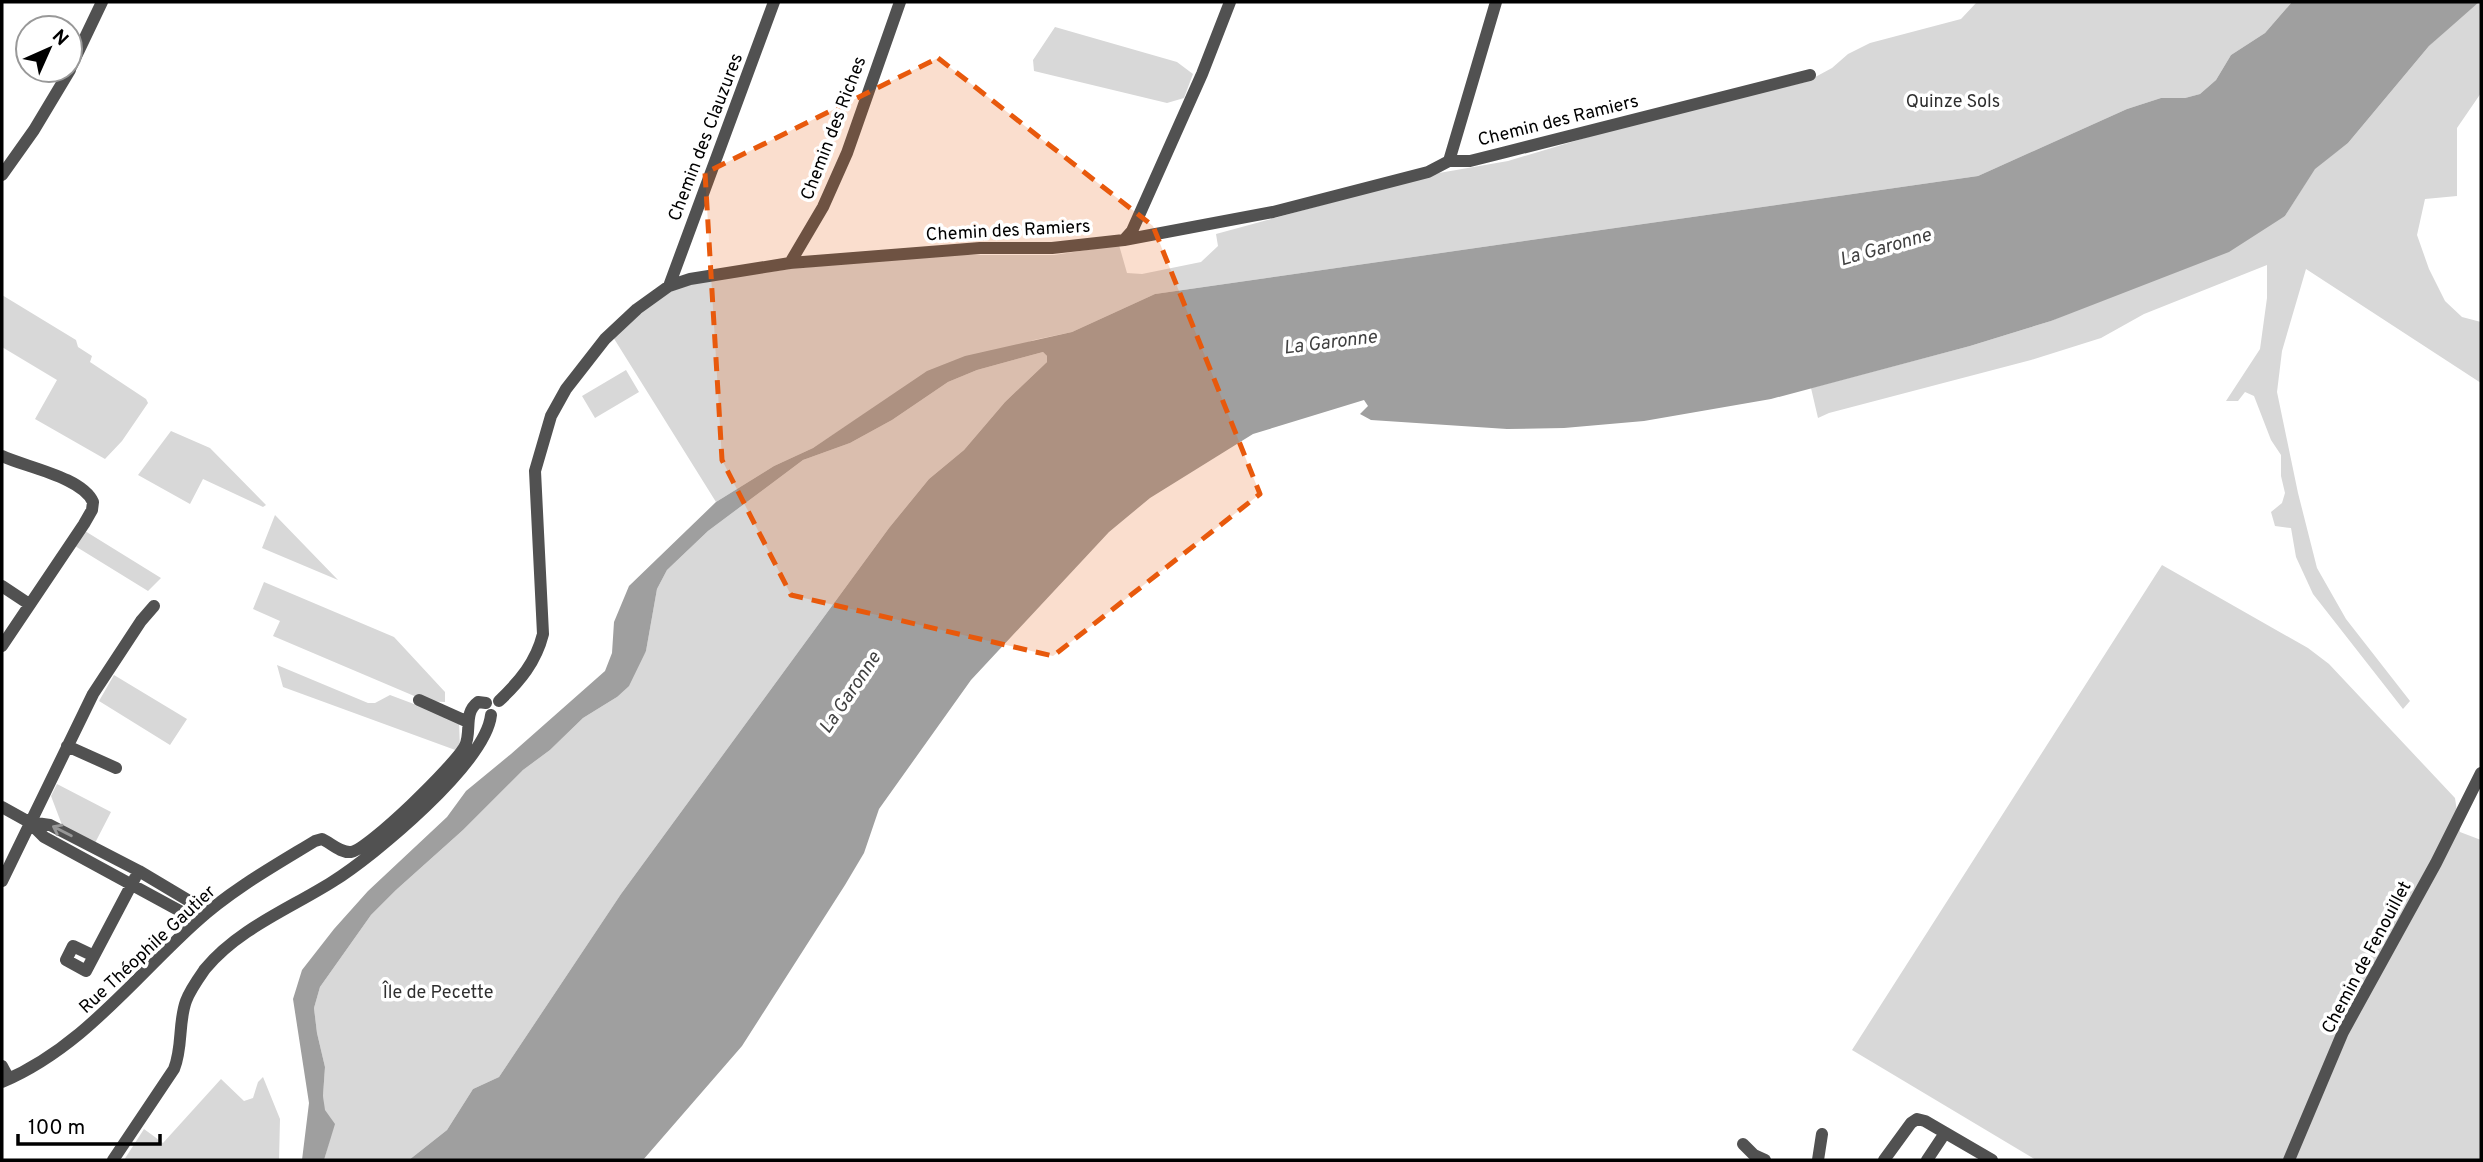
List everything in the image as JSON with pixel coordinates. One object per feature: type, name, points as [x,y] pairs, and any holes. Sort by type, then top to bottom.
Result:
[{"type":"street","points":[[84,40],[102,2]]},
{"type":"street","name":"Chemin des Clauzures","points":[[669,286],[774,2]]},
{"type":"street","name":"Chemin des Riches","points":[[790,263],[823,207],[847,153],[900,2]]},
{"type":"street","points":[[1124,240],[1132,231],[1202,74],[1230,2]]},
{"type":"street","points":[[1450,161],[1496,2]]},
{"type":"street","name":"Chemin des Ramiers","points":[[113,1160],[174,1069],[180,1054],[185,1002],[207,967],[245,933],[335,880],[418,813],[475,751],[487,732],[492,706],[523,677],[532,663],[540,649],[543,634],[535,471],[551,416],[566,388],[605,339],[637,309],[669,286],[690,279],[790,263],[980,248],[1052,248],[1124,240],[1273,212],[1427,172],[1450,161],[1470,161],[1810,75]]},
{"type":"street","points":[[2,175],[34,130],[62,84]]},
{"type":"street","points":[[1138,217],[1143,229],[1150,235]]},
{"type":"street","points":[[2,456],[63,478],[83,489],[91,496],[92,510],[2,646]]},
{"type":"street","points":[[2,586],[29,604]]},
{"type":"street","points":[[2,881],[93,694],[141,621],[154,606]]},
{"type":"street","points":[[419,700],[468,722]]},
{"type":"street","name":"Rue Théophile Gautier","points":[[5,1080],[84,1032],[200,918],[251,881],[314,841],[322,839],[342,851],[356,851],[400,815],[457,758],[469,736],[468,722],[472,707],[478,702],[492,706]]},
{"type":"street","points":[[67,746],[116,768]]},
{"type":"street","name":"Chemin de Fenouillet","points":[[2289,1160],[2343,1032],[2481,775]]},
{"type":"street","points":[[2,807],[29,822],[44,837],[200,918],[201,908],[139,871],[50,825],[29,822]]},
{"type":"street","points":[[93,863],[99,850]]},
{"type":"street","points":[[94,956],[139,871]]},
{"type":"street","points":[[2,1066],[5,1080]]},
{"type":"street","points":[[1884,1160],[1911,1123],[1917,1119],[1992,1160]]},
{"type":"street","points":[[1927,1160],[1945,1133]]},
{"type":"street","points":[[1818,1160],[1822,1135]]},
{"type":"street","points":[[1743,1144],[1754,1155],[1765,1160]]},
{"type":"street","points":[[1963,1160],[1970,1148]]},
{"type":"highlighted area","points":[[938,58],[1153,226],[1260,494],[1053,656],[791,595],[722,460],[705,173]]},
{"type":"green space","name":"Quinze Sols","points":[[1977,2],[2292,2],[2265,33],[2231,55],[2216,80],[2200,94],[2185,98],[2161,98],[2127,109],[1978,176],[1155,294],[1072,332],[1034,340],[899,391],[813,448],[774,466],[716,502],[613,337],[641,312],[672,290],[692,283],[790,269],[935,255],[1054,255],[1119,245],[1127,273],[1142,274],[1201,262],[1218,246],[1216,234],[1439,173],[1508,161],[1655,117],[1806,82],[1870,43],[1961,19]]},
{"type":"green space","points":[[2481,2],[2481,93],[2457,128],[2457,196],[2425,199],[2417,235],[2429,269],[2445,301],[2462,317],[2481,322],[2481,383],[2306,269],[2282,351],[2277,392],[2317,568],[2346,619],[2410,701],[2403,709],[2313,594],[2296,557],[2291,528],[2275,526],[2271,512],[2282,503],[2285,493],[2281,476],[2281,455],[2271,440],[2254,396],[2245,392],[2238,401],[2226,401],[2260,349],[2267,298],[2267,265],[2144,314],[2101,338],[2031,360],[1818,418],[1811,388],[1970,346],[2051,321],[2285,216],[2315,168],[2348,143],[2429,46],[2475,3]]},
{"type":"green space","points":[[1055,27],[1177,62],[1193,74],[1184,98],[1167,103],[1034,71],[1033,60]]},
{"type":"green space","points":[[2,295],[76,340],[78,347],[92,356],[90,362],[146,399],[148,403],[122,441],[105,459],[35,419],[57,380],[2,347]]},
{"type":"green space","name":"Île de Pecette","points":[[1043,352],[1047,356],[1047,362],[1005,402],[964,450],[929,479],[889,528],[621,894],[499,1077],[473,1089],[447,1130],[409,1160],[324,1160],[334,1124],[324,1110],[325,1067],[314,1008],[320,987],[371,915],[396,890],[463,830],[523,770],[550,750],[583,718],[617,697],[646,651],[657,589],[667,570],[708,531],[803,460],[850,443],[892,420],[948,382],[977,370]]},
{"type":"green space","points":[[626,370],[639,392],[595,418],[582,396]]},
{"type":"green space","points":[[171,431],[210,448],[266,505],[263,507],[203,479],[190,504],[138,475]]},
{"type":"green space","points":[[275,515],[338,580],[262,548]]},
{"type":"green space","points":[[85,531],[161,578],[148,591],[75,546]]},
{"type":"green space","points":[[2162,565],[2308,648],[2329,664],[2455,798],[2460,832],[2481,840],[2481,1160],[2036,1160],[1852,1050]]},
{"type":"green space","points":[[264,582],[394,637],[445,692],[445,702],[426,701],[273,636],[280,621],[253,609]]},
{"type":"green space","points":[[277,665],[368,703],[375,703],[390,695],[459,721],[460,749],[458,751],[283,687]]},
{"type":"green space","points":[[114,675],[187,719],[170,745],[99,701]]},
{"type":"green space","points":[[57,784],[111,812],[95,843],[62,825],[51,796]]},
{"type":"green space","points":[[263,1077],[280,1119],[279,1160],[124,1160],[144,1129],[163,1143],[221,1079],[244,1101],[253,1098],[258,1082]]},
{"type":"water","name":"La Garonne","points":[[2292,2],[2479,2],[2429,46],[2348,143],[2315,169],[2285,216],[2229,252],[2051,321],[1970,346],[1771,399],[1644,421],[1564,428],[1507,429],[1371,420],[1360,414],[1368,406],[1364,400],[1253,434],[1150,498],[1109,532],[971,680],[879,809],[864,853],[742,1046],[643,1160],[409,1160],[447,1130],[473,1089],[499,1077],[621,894],[889,528],[929,479],[964,450],[1005,402],[1047,362],[1047,356],[1043,352],[977,370],[948,382],[892,420],[850,443],[803,460],[708,531],[667,570],[657,589],[646,651],[629,686],[617,697],[583,718],[550,750],[523,770],[371,915],[320,987],[314,1008],[325,1067],[325,1110],[335,1124],[324,1160],[302,1160],[309,1103],[293,999],[302,970],[334,929],[368,891],[447,817],[466,791],[605,671],[612,653],[614,622],[629,586],[716,502],[774,466],[813,448],[927,371],[965,356],[1072,332],[1155,294],[1978,176],[2127,109],[2161,98],[2185,98],[2200,94],[2216,80],[2231,55],[2265,33]]}]
